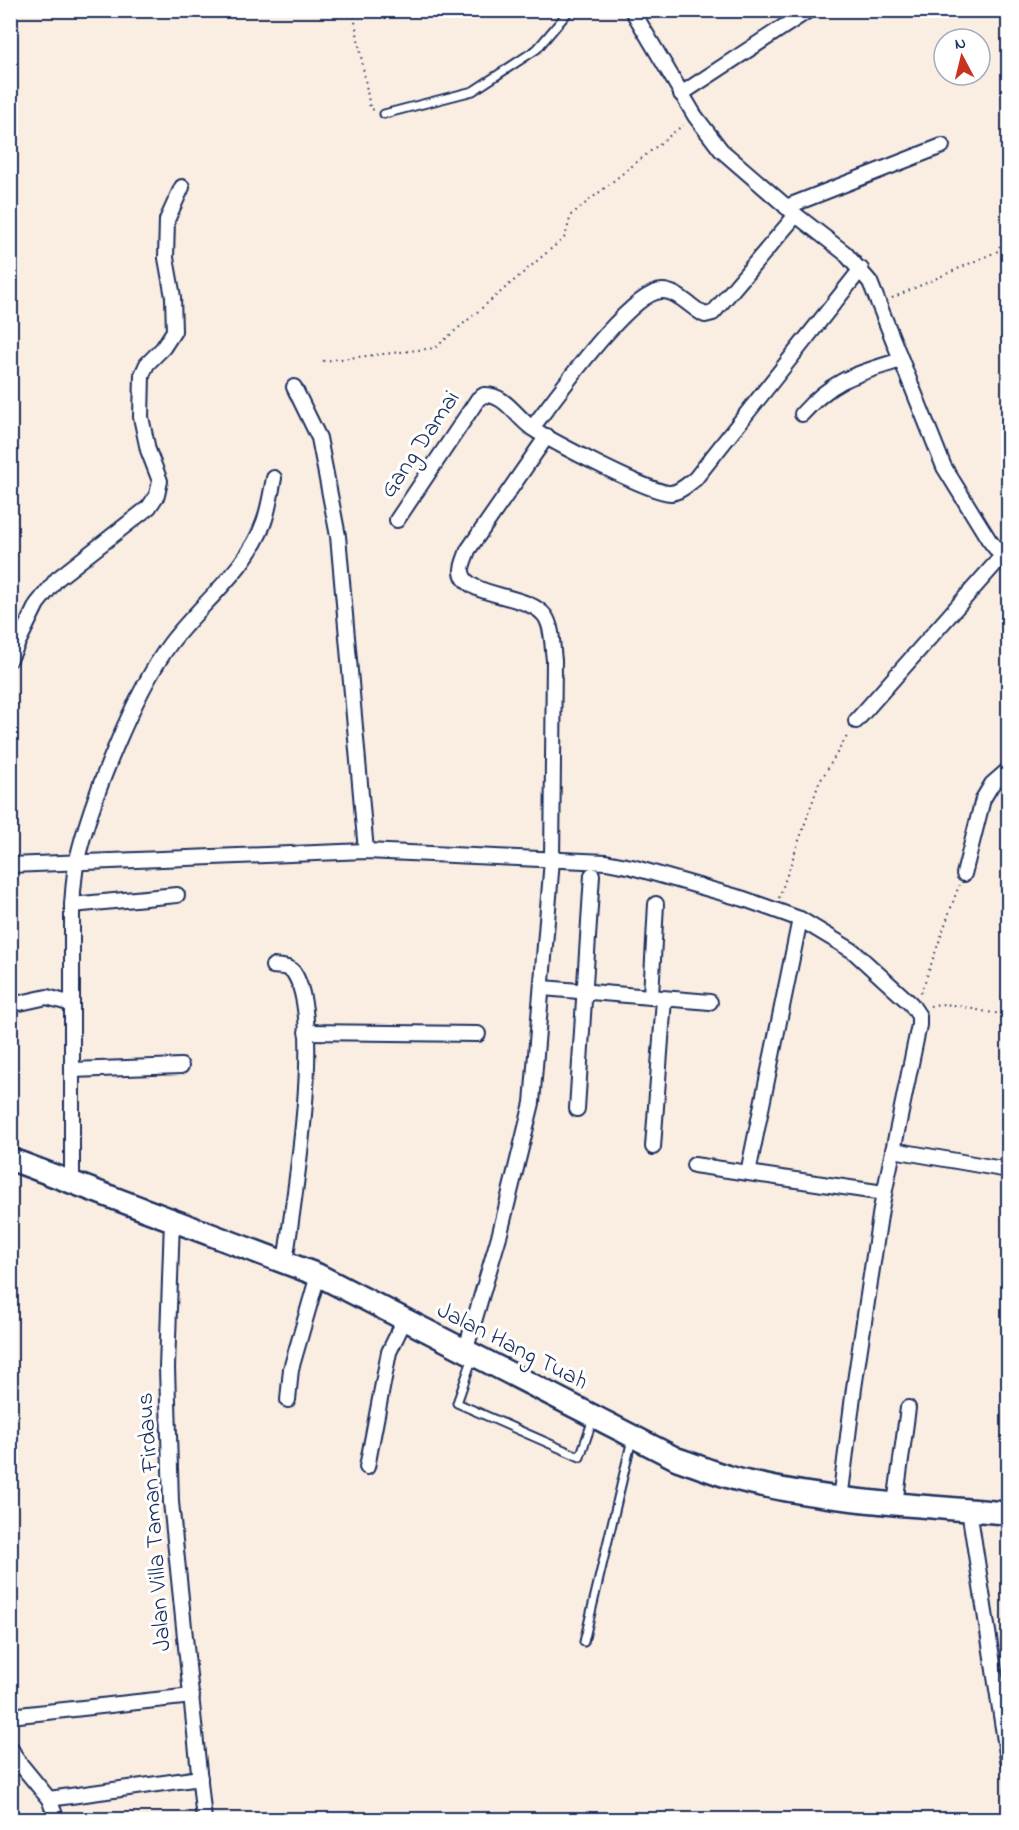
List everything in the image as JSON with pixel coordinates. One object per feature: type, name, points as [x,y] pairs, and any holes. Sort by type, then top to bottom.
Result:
[{"type":"main road","name":"Jalan Hang Tuah","points":[[10,1159],[318,1275],[677,1459],[749,1483],[840,1500],[1008,1513]]},
{"type":"street","points":[[632,10],[694,116],[721,150],[791,211],[845,253],[861,269],[878,304],[944,467],[1005,560],[856,721]]},
{"type":"street","points":[[681,94],[809,10]]},
{"type":"street","points":[[861,269],[695,479],[680,490],[671,494],[649,488],[532,428],[622,314],[650,293],[670,291],[705,315],[713,313],[791,211],[942,146]]},
{"type":"street","points":[[10,659],[37,604],[57,579],[149,507],[158,495],[160,481],[148,450],[141,417],[142,375],[147,364],[163,348],[174,331],[173,297],[166,258],[167,220],[182,187]]},
{"type":"street","points":[[802,414],[818,396],[839,380],[901,360]]},
{"type":"street","points":[[294,387],[319,438],[338,536],[366,851]]},
{"type":"street","name":"Gang Damai","points":[[397,520],[478,399],[484,395],[500,399],[532,428]]},
{"type":"street","points":[[469,1354],[532,1103],[552,860],[554,660],[550,628],[544,615],[529,603],[474,587],[464,580],[461,570],[468,550],[547,436]]},
{"type":"street","points":[[72,1182],[72,905],[77,861],[104,781],[141,693],[170,645],[231,576],[248,552],[264,524],[274,478]]},
{"type":"street","points":[[964,874],[983,799],[992,784],[1008,770]]},
{"type":"street","points":[[10,865],[366,851],[552,860],[632,867],[775,909],[800,919],[853,951],[915,1010],[854,1388],[840,1500]]},
{"type":"street","points":[[577,1109],[592,875]]},
{"type":"street","points":[[72,905],[177,895]]},
{"type":"street","points":[[653,1147],[658,997],[656,904]]},
{"type":"street","points":[[748,1173],[800,919]]},
{"type":"street","points":[[273,966],[284,967],[294,972],[303,997],[306,1032],[302,1136],[285,1263]]},
{"type":"street","points":[[543,988],[710,1002]]},
{"type":"street","points":[[20,1003],[47,997],[72,1004]]},
{"type":"street","points":[[306,1032],[478,1034]]},
{"type":"street","points":[[72,1070],[181,1066]]},
{"type":"street","points":[[893,1150],[1008,1170]]},
{"type":"street","points":[[694,1165],[884,1193]]},
{"type":"street","name":"Jalan Villa Taman Firdaus","points":[[172,1220],[167,1368],[171,1502],[204,1820]]},
{"type":"street","points":[[288,1400],[291,1369],[318,1275]]},
{"type":"street","points":[[368,1467],[389,1352],[404,1321]]},
{"type":"street","points":[[895,1504],[908,1408]]},
{"type":"street","points":[[969,1510],[1008,1760]]},
{"type":"street","points":[[10,1716],[192,1696]]},
{"type":"street","points":[[10,1747],[17,1760],[49,1799],[57,1820]]},
{"type":"street","points":[[49,1799],[200,1778]]},
{"type":"lane","points":[[384,114],[473,91],[537,49],[570,10]]},
{"type":"lane","points":[[469,1354],[457,1403],[580,1456],[594,1416]]},
{"type":"lane","points":[[584,1642],[633,1437]]},
{"type":"path","points":[[353,10],[370,108],[384,114]]},
{"type":"path","points":[[323,361],[435,348],[566,237],[571,215],[694,116]]},
{"type":"path","points":[[878,304],[998,251],[1008,224]]},
{"type":"path","points":[[775,909],[819,783],[856,721]]},
{"type":"path","points":[[964,874],[947,912],[915,1010],[942,1004],[984,1013],[1008,1013]]}]
